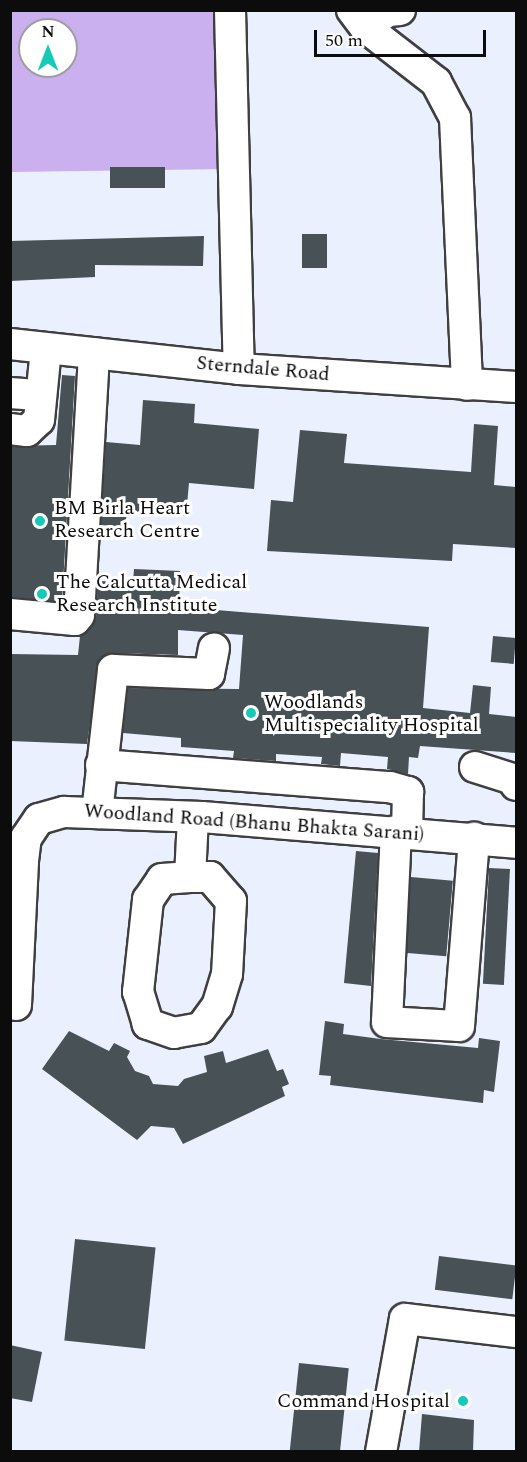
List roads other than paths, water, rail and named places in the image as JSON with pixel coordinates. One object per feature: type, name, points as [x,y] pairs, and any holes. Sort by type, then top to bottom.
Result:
[{"type":"street","points":[[230,10],[240,369]]},
{"type":"street","points":[[358,19],[400,10]]},
{"type":"street","points":[[358,19],[436,82],[455,118],[467,385]]},
{"type":"street","name":"Sterndale Road","points":[[10,344],[240,369],[516,387]]},
{"type":"street","points":[[10,429],[36,427],[46,348]]},
{"type":"street","points":[[10,614],[75,620],[79,615],[94,353]]},
{"type":"street","points":[[10,393],[41,395]]},
{"type":"street","points":[[97,813],[113,670],[209,674],[213,648]]},
{"type":"street","points":[[101,765],[390,787],[408,792],[402,832],[387,1022],[459,1026],[474,838]]},
{"type":"street","points":[[475,767],[516,780],[516,785]]},
{"type":"street","name":"Woodland Road (Bhanu Bhakta Sarani)","points":[[15,995],[26,838],[39,819],[64,812],[97,813],[193,817],[474,838],[516,837]]},
{"type":"street","points":[[190,877],[193,817]]},
{"type":"street","points":[[190,877],[210,877],[231,901],[227,974],[217,1006],[201,1028],[174,1033],[148,1024],[138,992],[148,900],[162,879],[190,877]]},
{"type":"street","points":[[381,1452],[405,1319],[516,1332]]},
{"type":"place","name":"BM Birla Heart Research Centre","points":[[40,521]]},
{"type":"place","name":"The Calcutta Medical Research Institute","points":[[42,594]]},
{"type":"place","name":"Woodlands Multispeciality Hospital","points":[[251,713]]},
{"type":"place","name":"Command Hospital","points":[[463,1401]]}]
